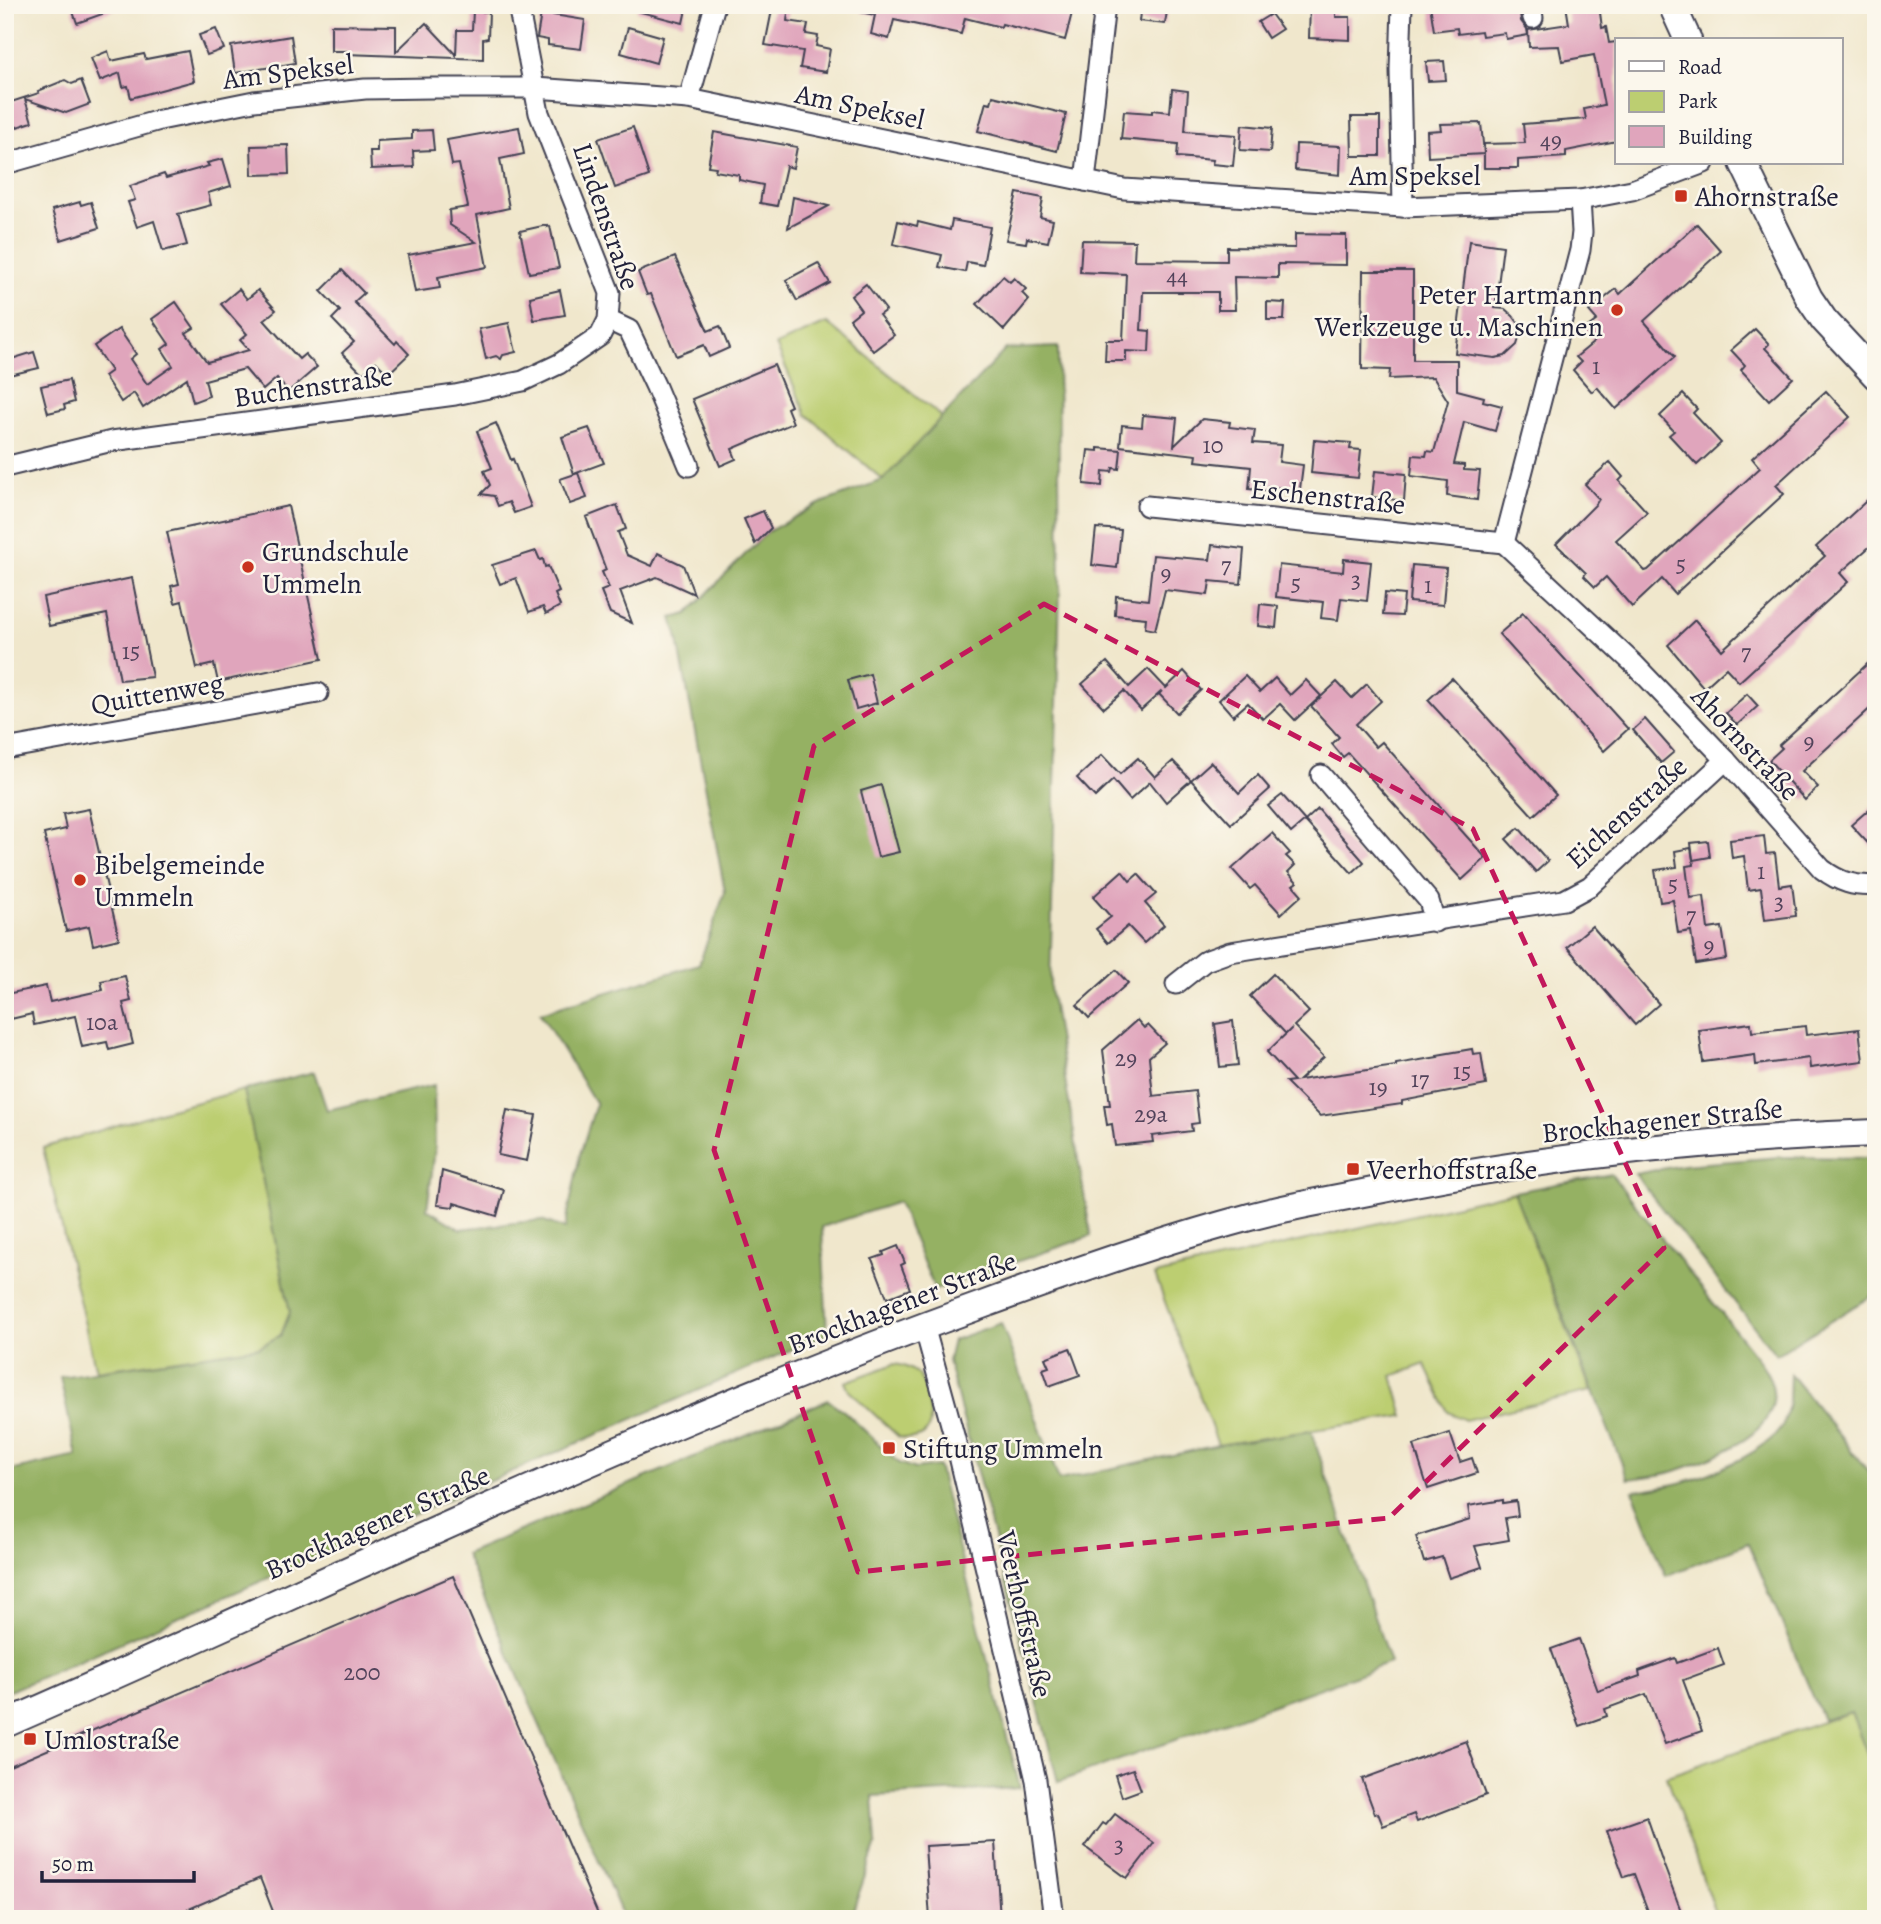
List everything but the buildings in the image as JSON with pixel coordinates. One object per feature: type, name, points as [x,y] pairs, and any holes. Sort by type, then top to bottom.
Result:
[{"type":"main road","points":[[1672,5],[1687,38]]},
{"type":"main road","points":[[1743,164],[1809,298],[1824,320],[1876,376]]},
{"type":"main road","name":"Brockhagener Straße","points":[[5,1724],[588,1463],[796,1375],[1093,1265],[1250,1217],[1427,1180],[1631,1150],[1876,1133]]},
{"type":"street","name":"Lindenstraße","points":[[518,5],[540,113],[610,293],[608,320],[629,330],[689,466]]},
{"type":"street","points":[[689,99],[715,5]]},
{"type":"street","points":[[1084,181],[1105,5]]},
{"type":"street","points":[[1402,5],[1400,70],[1403,207]]},
{"type":"street","name":"Am Speksel","points":[[5,164],[160,120],[254,101],[365,89],[535,88],[689,99],[1124,189],[1403,207],[1580,200],[1632,190],[1701,164]]},
{"type":"street","points":[[1504,543],[1580,250],[1580,200]]},
{"type":"street","name":"Buchenstraße","points":[[5,467],[112,441],[455,395],[523,381],[559,364],[600,336],[608,320]]},
{"type":"street","name":"Eschenstraße","points":[[1147,506],[1504,543]]},
{"type":"street","name":"Ahornstraße","points":[[1504,543],[1636,665],[1726,760],[1822,869],[1834,878],[1861,887],[1876,885]]},
{"type":"street","name":"Quittenweg","points":[[5,749],[318,693]]},
{"type":"street","name":"Eichenstraße","points":[[1176,984],[1187,973],[1216,956],[1564,900],[1590,886],[1726,760]]},
{"type":"street","points":[[1321,775],[1429,901],[1435,922]]},
{"type":"street","name":"Veerhoffstraße","points":[[924,1326],[955,1439],[1036,1780],[1054,1919]]},
{"type":"highlighted area","points":[[1044,604],[1473,829],[1664,1248],[1389,1518],[858,1572],[714,1150],[814,746]]},
{"type":"green space","points":[[827,323],[942,417],[883,480],[806,414],[776,345]]},
{"type":"green space","points":[[1058,347],[1060,584],[1050,988],[1091,1236],[935,1290],[898,1202],[822,1227],[827,1334],[5,1693],[5,1472],[77,1456],[60,1377],[259,1347],[281,1335],[290,1312],[244,1090],[314,1072],[327,1110],[434,1085],[435,1150],[427,1209],[460,1229],[542,1220],[565,1229],[580,1154],[596,1104],[540,1013],[699,964],[725,892],[672,618],[687,614],[767,532],[819,504],[883,480],[1006,349]]},
{"type":"green space","points":[[244,1090],[290,1312],[281,1335],[259,1347],[96,1371],[43,1148],[163,1111]]},
{"type":"green space","points":[[1780,1157],[1876,1158],[1876,1293],[1776,1355],[1635,1174],[1683,1165]]},
{"type":"green space","points":[[1611,1174],[1761,1363],[1772,1384],[1773,1403],[1766,1420],[1734,1446],[1675,1471],[1628,1479],[1514,1192]]},
{"type":"green space","points":[[1514,1192],[1591,1391],[1465,1420],[1448,1412],[1425,1364],[1392,1376],[1404,1416],[1218,1445],[1155,1275]]},
{"type":"green space","points":[[1001,1323],[1059,1480],[1218,1445],[1311,1431],[1390,1663],[1058,1782],[948,1361],[953,1340]]},
{"type":"green space","points":[[894,1364],[905,1366],[921,1378],[930,1410],[929,1425],[923,1435],[899,1437],[849,1391],[845,1382]]},
{"type":"green space","points":[[1790,1374],[1876,1481],[1876,1776],[1851,1712],[1823,1720],[1748,1543],[1666,1576],[1633,1491],[1706,1475],[1764,1444],[1775,1435],[1785,1420]]},
{"type":"green space","points":[[828,1400],[845,1412],[899,1463],[915,1469],[938,1466],[1020,1788],[873,1796],[876,1844],[850,1919],[624,1919],[465,1554]]},
{"type":"green space","points":[[1851,1712],[1876,1776],[1876,1919],[1717,1919],[1667,1776]]},
{"type":"place","name":"Ahornstraße","points":[[1681,196]]},
{"type":"place","name":"Peter Hartmann Werkzeuge u. Maschinen","points":[[1617,310]]},
{"type":"place","name":"Grundschule Ummeln","points":[[248,567]]},
{"type":"place","name":"Bibelgemeinde Ummeln","points":[[80,880]]},
{"type":"place","name":"Veerhoffstraße","points":[[1353,1169]]},
{"type":"place","name":"Stiftung Ummeln","points":[[889,1448]]},
{"type":"place","name":"Umlostraße","points":[[30,1739]]}]
